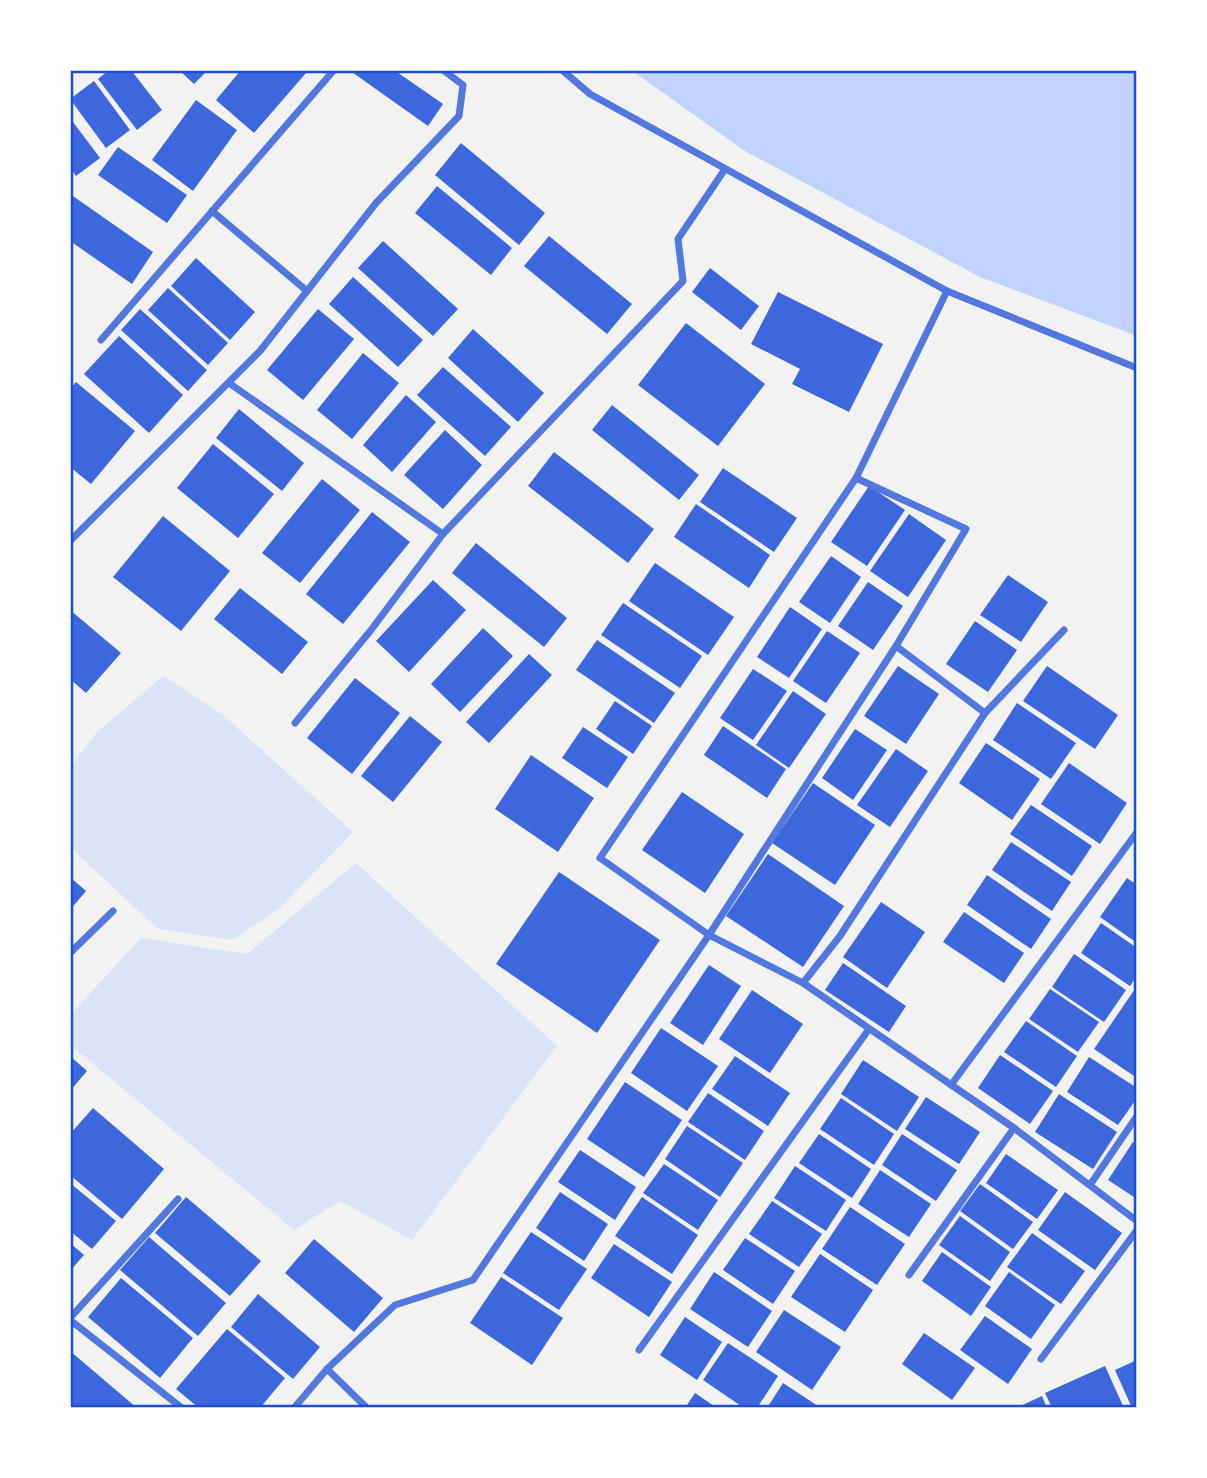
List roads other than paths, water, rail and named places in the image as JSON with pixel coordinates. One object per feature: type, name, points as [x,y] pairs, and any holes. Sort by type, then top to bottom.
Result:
[{"type":"street","points":[[101,340],[334,70]]},
{"type":"street","points":[[70,541],[260,351],[376,203],[459,116],[463,85],[443,70]]},
{"type":"street","points":[[562,70],[590,93],[947,291],[1137,368]]},
{"type":"street","points":[[295,723],[371,630],[443,534],[683,281],[678,239],[725,169]]},
{"type":"street","points":[[212,211],[307,291]]},
{"type":"street","points":[[947,291],[856,478],[600,858],[709,935],[803,983],[1014,1128],[1137,1221]]},
{"type":"street","points":[[229,383],[443,534]]},
{"type":"street","points":[[294,1408],[327,1369],[395,1305],[473,1280],[709,935],[896,646],[966,529],[856,478]]},
{"type":"street","points":[[803,983],[840,936],[985,713],[1064,630]]},
{"type":"street","points":[[896,646],[985,713]]},
{"type":"street","points":[[951,1086],[1137,832]]},
{"type":"street","points":[[70,953],[113,911]]},
{"type":"street","points":[[639,1350],[869,1029]]},
{"type":"street","points":[[1090,1185],[1137,1116]]},
{"type":"street","points":[[909,1275],[1014,1128]]},
{"type":"street","points":[[178,1199],[70,1319],[182,1408]]},
{"type":"street","points":[[1041,1359],[1137,1230]]},
{"type":"street","points":[[327,1369],[367,1408]]},
{"type":"water","points":[[631,70],[1137,70],[1137,336],[980,277],[745,151]]}]
